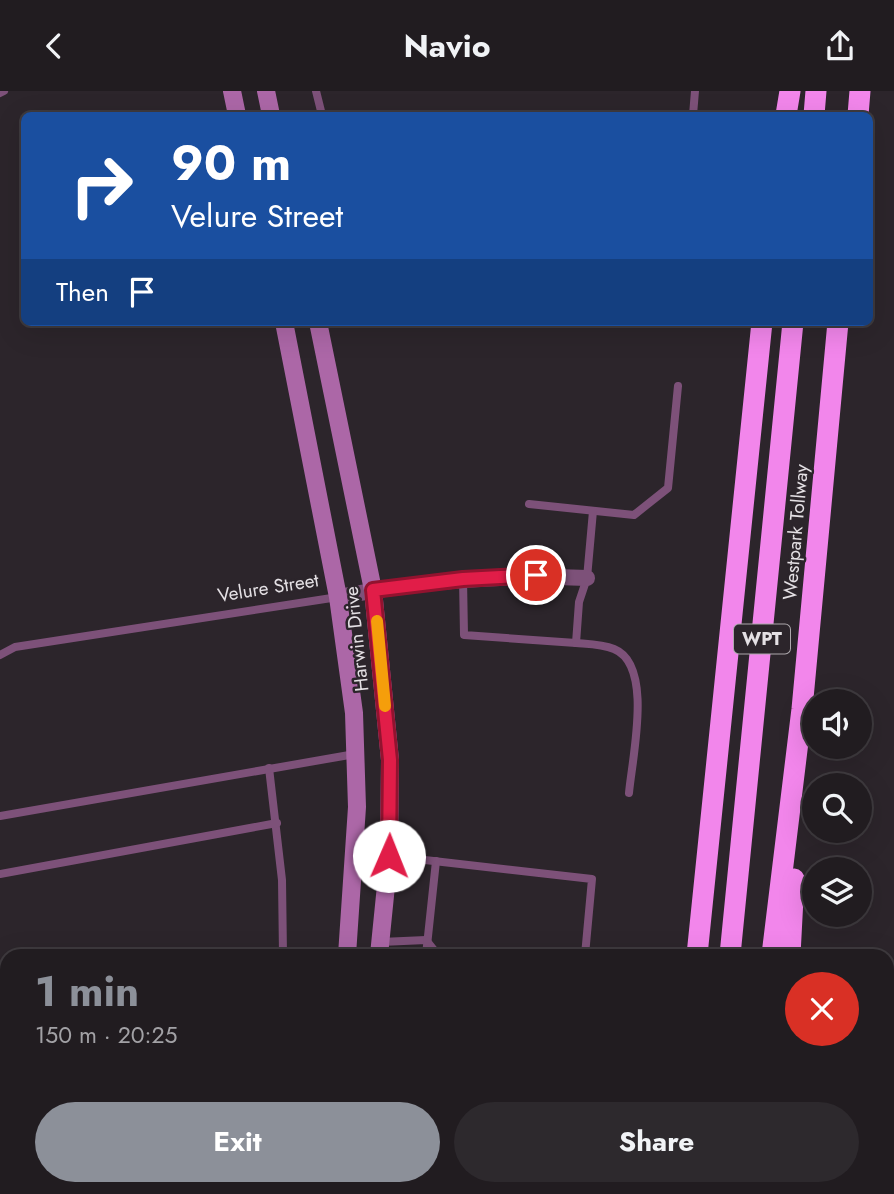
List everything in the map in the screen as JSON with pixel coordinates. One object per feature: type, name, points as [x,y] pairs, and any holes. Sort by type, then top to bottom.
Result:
[{"type":"highway","points":[[786,112],[790,91]]},
{"type":"highway","points":[[814,112],[816,91]]},
{"type":"highway","points":[[858,112],[860,91]]},
{"type":"highway","points":[[698,949],[762,326]]},
{"type":"highway","name":"Westpark Tollway","points":[[731,949],[793,326]]},
{"type":"highway","name":"Westpark Tollway","points":[[804,689],[838,326]]},
{"type":"highway","points":[[790,949],[802,709]]},
{"type":"highway","name":"Westpark Tollway","points":[[773,949],[802,709]]},
{"type":"main road","points":[[232,91],[236,112]]},
{"type":"main road","points":[[265,93],[270,112]]},
{"type":"main road","name":"Harwin Drive","points":[[285,326],[338,597],[354,713],[357,807],[349,948]]},
{"type":"main road","name":"Harwin Drive","points":[[319,326],[373,590],[390,760],[389,856],[380,949]]},
{"type":"main road","points":[[349,948],[380,949]]},
{"type":"street","name":"Velure Street","points":[[338,597],[463,579],[536,575],[587,578]]},
{"type":"lane","points":[[316,91],[321,112]]},
{"type":"lane","points":[[693,112],[695,91]]},
{"type":"lane","points":[[529,504],[634,516],[668,488],[678,386]]},
{"type":"lane","points":[[576,643],[579,602],[587,578],[593,511]]},
{"type":"lane","points":[[463,579],[464,635],[576,643],[616,649],[628,659],[636,674],[639,697],[629,793]]},
{"type":"lane","name":"Velure Street","points":[[0,655],[15,647],[338,597]]},
{"type":"lane","points":[[0,816],[355,754]]},
{"type":"lane","points":[[269,768],[282,880],[283,949]]},
{"type":"lane","points":[[0,874],[277,823]]},
{"type":"lane","points":[[389,856],[592,879],[586,949]]},
{"type":"lane","points":[[426,949],[436,861]]},
{"type":"lane","points":[[380,949],[426,940]]},
{"type":"lane","points":[[426,940],[433,949]]},
{"type":"slow traffic","points":[[377,621],[385,706]]},
{"type":"route","points":[[389,856],[390,760],[373,590],[463,579],[536,575]]}]
